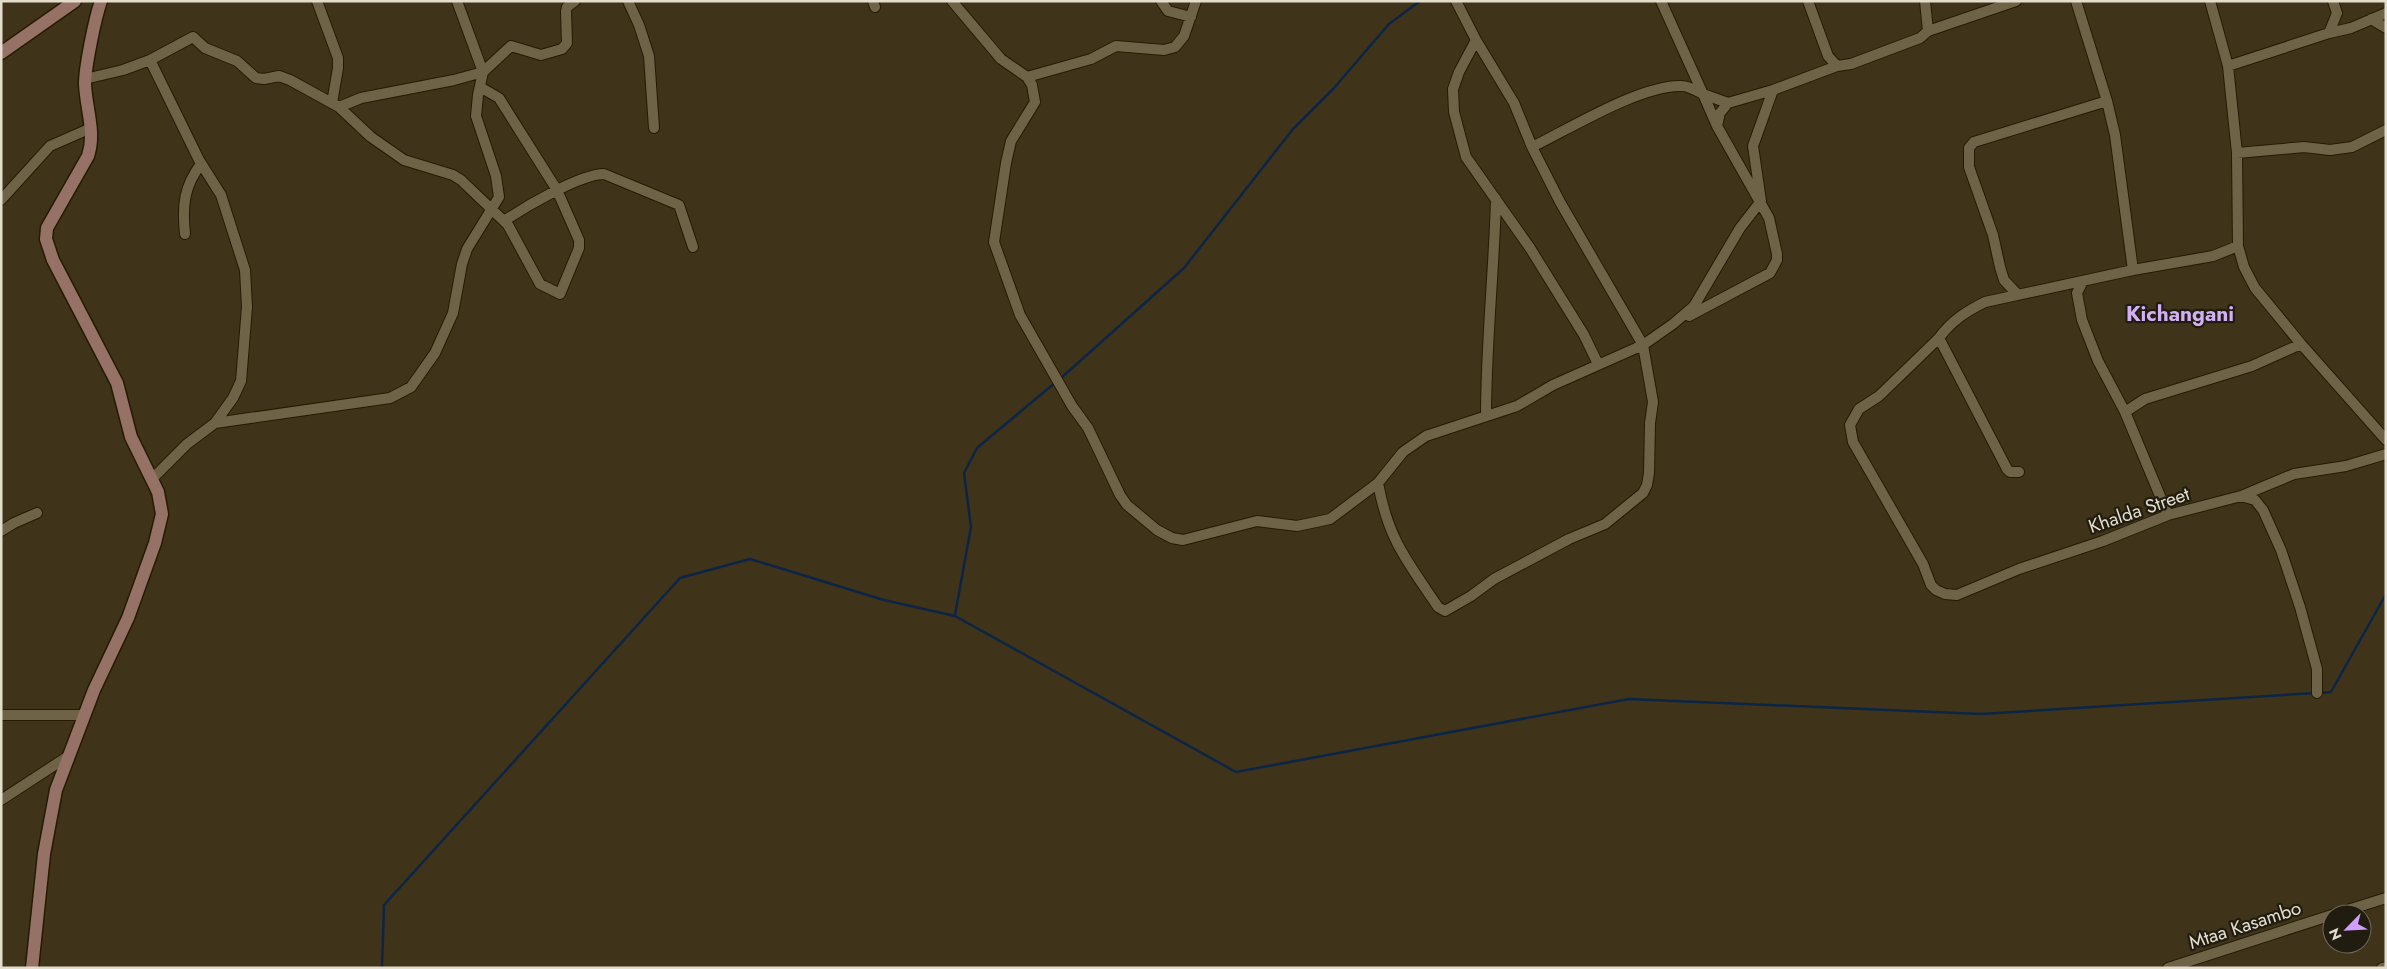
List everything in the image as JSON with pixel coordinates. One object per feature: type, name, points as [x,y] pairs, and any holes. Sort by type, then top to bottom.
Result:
[{"type":"street","points":[[1,53],[75,1]]},
{"type":"street","points":[[32,968],[44,854],[56,790],[83,715],[128,618],[161,523],[162,505],[152,479],[131,436],[117,383],[53,260],[46,239],[46,233],[51,220],[88,156],[92,137],[86,79],[101,1]]},
{"type":"street","points":[[317,1],[338,58],[336,105]]},
{"type":"street","points":[[215,423],[390,398],[411,387],[435,353],[452,313],[467,249],[499,197],[499,189],[476,116],[483,72],[457,1]]},
{"type":"street","points":[[336,105],[360,98],[454,80],[483,72],[511,46],[535,55],[562,48],[567,43],[567,7],[575,1]]},
{"type":"street","points":[[628,1],[639,25],[649,56],[654,128]]},
{"type":"street","points":[[952,1],[1001,59],[1028,76],[1032,85],[1035,102],[1012,141],[1006,162],[994,242],[1020,315],[1072,406],[1088,428],[1120,495],[1127,505],[1163,534],[1172,538],[1189,539],[1257,522],[1297,526],[1319,523],[1337,516],[1378,483],[1403,452],[1426,436],[1517,406],[1552,385],[1643,345],[1673,324],[1770,273],[1777,260],[1777,254],[1769,218],[1761,200],[1717,126],[1661,1]]},
{"type":"street","points":[[1161,1],[1168,11],[1191,17]]},
{"type":"street","points":[[1028,76],[1091,59],[1116,46],[1171,49],[1184,36],[1196,1]]},
{"type":"street","points":[[1378,483],[1390,531],[1404,560],[1438,607],[1445,611],[1451,609],[1494,579],[1569,539],[1605,524],[1643,493],[1647,485],[1649,473],[1650,423],[1653,402],[1643,345],[1560,202],[1532,147],[1514,103],[1476,40],[1456,1]]},
{"type":"street","points":[[1808,1],[1828,56],[1837,66]]},
{"type":"street","points":[[1925,1],[1928,31]]},
{"type":"street","points":[[1717,126],[1720,113],[1728,103],[1773,90],[1837,66],[1851,64],[1913,41],[1928,31],[2016,1]]},
{"type":"street","points":[[2076,1],[2108,101],[2117,146],[2134,270]]},
{"type":"street","points":[[2210,1],[2228,66],[2237,153],[2238,246],[2244,268],[2255,288],[2301,344],[2386,440]]},
{"type":"street","points":[[2333,1],[2337,13],[2351,28]]},
{"type":"street","points":[[2330,33],[2337,13]]},
{"type":"street","points":[[2228,66],[2351,28],[2386,13]]},
{"type":"street","points":[[2371,19],[2386,28]]},
{"type":"street","points":[[86,79],[122,70],[150,60],[193,37],[205,48],[237,60],[256,78],[284,77],[336,105],[371,137],[404,160],[457,178],[493,209],[511,229],[540,284],[560,294],[580,243],[557,190],[500,98],[480,87]]},
{"type":"street","points":[[1476,40],[1459,72],[1453,89],[1454,112],[1466,157],[1530,248],[1584,335],[1598,364]]},
{"type":"street","points":[[150,60],[201,164],[221,195],[246,278],[247,307],[241,381],[233,398],[215,423],[187,444],[152,479]]},
{"type":"street","points":[[1532,147],[1650,90],[1682,86],[1728,103]]},
{"type":"street","points":[[1673,324],[1699,300],[1740,228],[1761,200],[1752,146],[1773,90]]},
{"type":"street","points":[[2018,295],[2009,288],[2002,273],[1993,235],[1969,167],[1969,148],[1974,142],[2108,101]]},
{"type":"street","points":[[1,200],[50,146],[90,128]]},
{"type":"street","points":[[2237,153],[2304,147],[2330,150],[2352,147],[2386,130]]},
{"type":"street","points":[[185,234],[185,193],[188,182],[201,164]]},
{"type":"street","points":[[504,221],[557,190],[594,175],[609,176],[642,192],[679,205],[693,247]]},
{"type":"street","points":[[1486,416],[1486,358],[1490,293],[1494,271],[1496,199]]},
{"type":"street","points":[[2019,472],[2010,472],[2007,469],[1939,338],[1946,328],[1967,311],[1985,302],[2134,270],[2213,256],[2238,246]]},
{"type":"street","points":[[2083,281],[2076,293],[2082,320],[2098,361],[2125,412],[2168,515]]},
{"type":"street","name":"Khalda Street","points":[[1939,338],[1879,396],[1859,409],[1850,425],[1857,449],[1918,553],[1931,585],[1936,590],[1952,596],[1962,594],[2019,569],[2103,542],[2168,515],[2241,496],[2294,474],[2346,466],[2386,454]]},
{"type":"street","points":[[2125,412],[2145,399],[2252,366],[2301,344]]},
{"type":"street","points":[[2241,496],[2255,500],[2263,510],[2281,550],[2300,607],[2317,669],[2317,693]]},
{"type":"street","points":[[1,531],[37,513]]},
{"type":"street","points":[[1,715],[83,715]]},
{"type":"street","points":[[1,800],[67,756]]},
{"type":"street","name":"Mtaa Kasambo","points":[[2366,904],[2386,898]]},
{"type":"street","name":"Mtaa Kasambo","points":[[2168,968],[2322,918]]},
{"type":"street","points":[[2382,968],[2386,967]]},
{"type":"waterway","points":[[1060,379],[1184,268],[1293,129],[1334,88],[1389,24],[1420,1]]},
{"type":"waterway","points":[[955,615],[971,527],[964,473],[977,448],[1056,382]]},
{"type":"waterway","points":[[382,968],[384,905],[680,578],[750,559],[884,600],[955,616],[1236,772],[1629,699],[1981,714],[2315,693]]},
{"type":"waterway","points":[[2320,693],[2331,692],[2386,594]]},
{"type":"district","name":"Kichangani","points":[[2180,314]]}]
